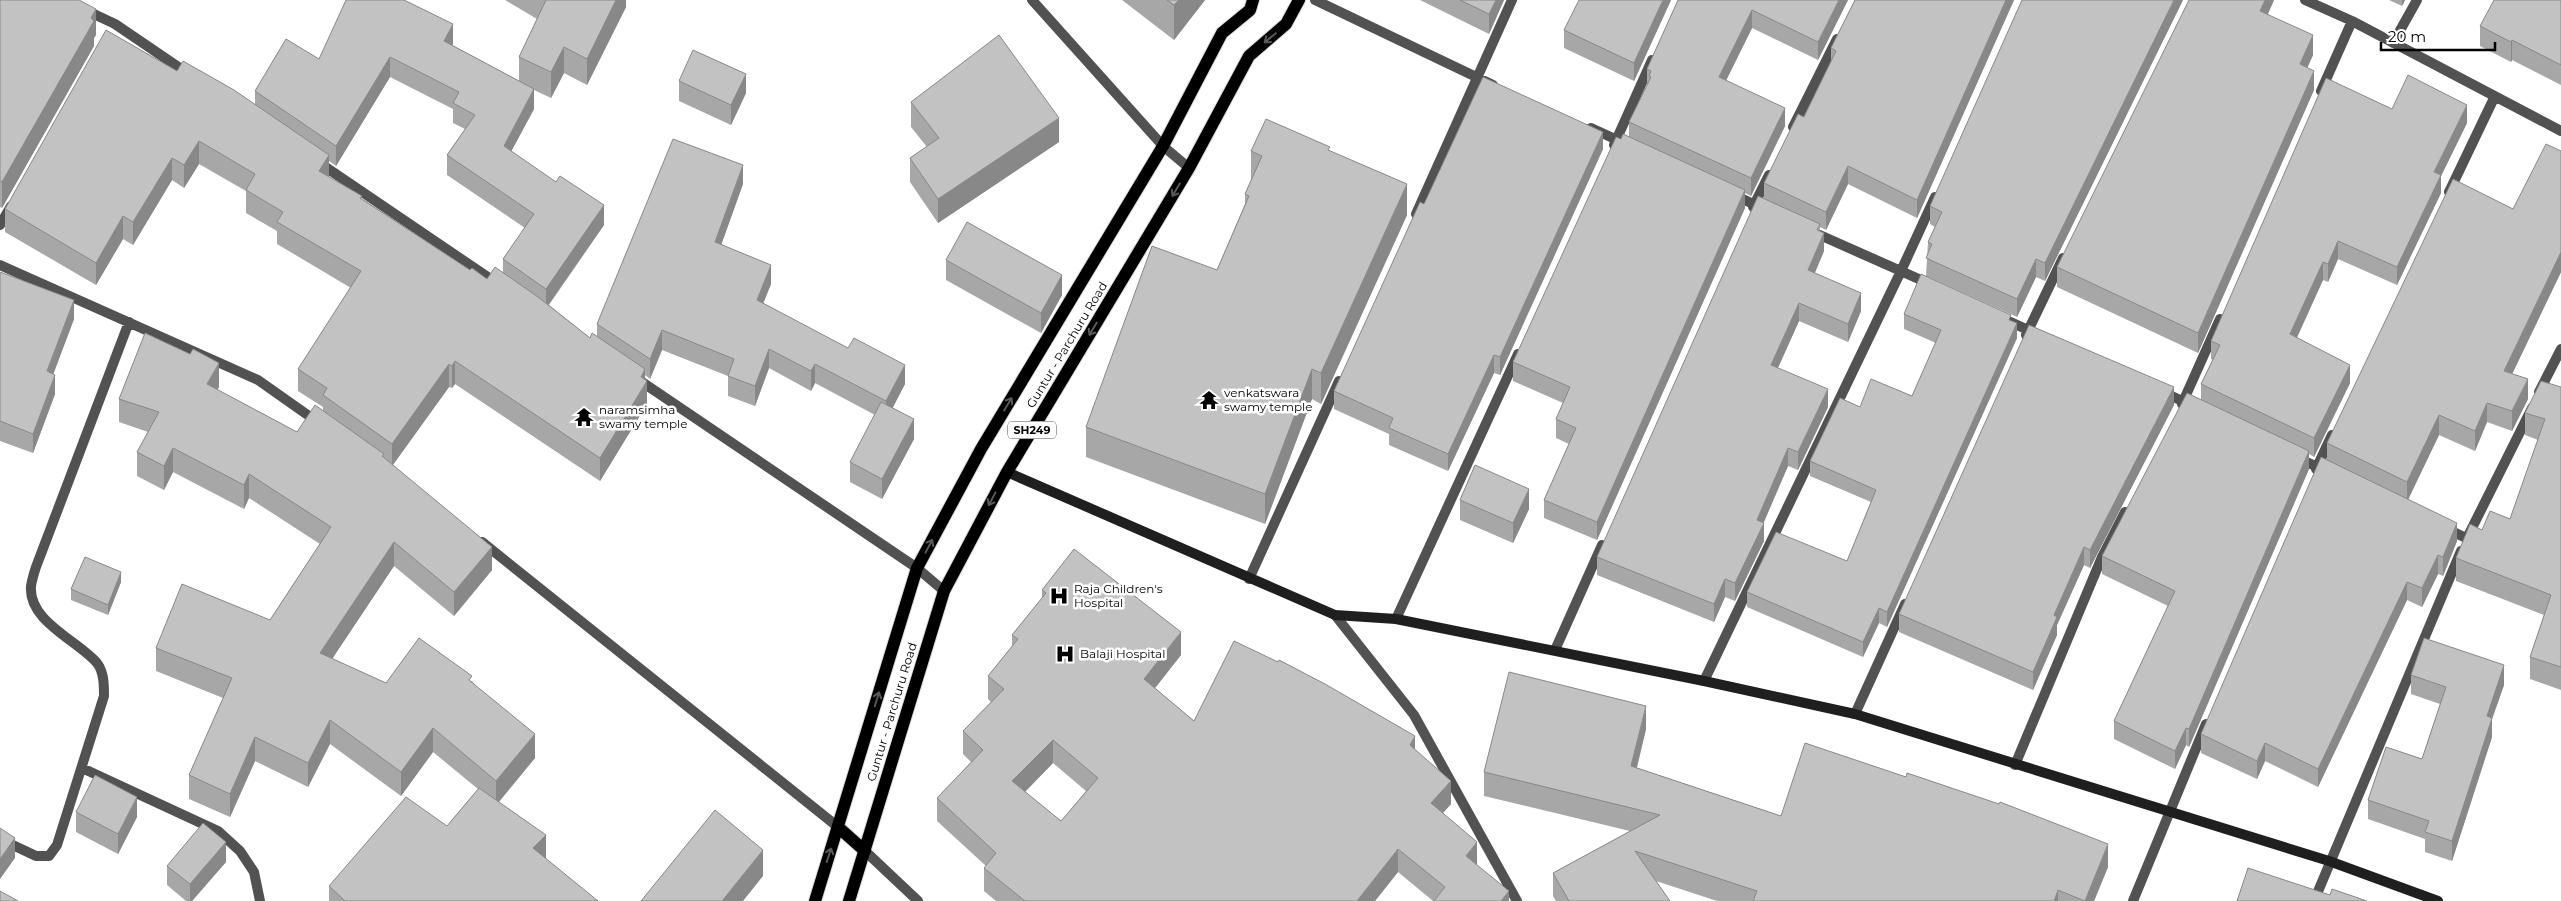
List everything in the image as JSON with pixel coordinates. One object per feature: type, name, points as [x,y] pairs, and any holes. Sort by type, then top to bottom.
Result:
[{"type":"main road","name":"Guntur - Parchuru Road","points":[[814,901],[918,568],[981,449],[1162,146],[1222,33],[1250,10],[1253,0]]},
{"type":"main road","name":"Guntur - Parchuru Road","points":[[848,901],[944,591],[1007,472],[1189,168],[1248,56],[1286,24],[1299,0]]},
{"type":"main road","points":[[1007,472],[1335,615],[1396,619],[1555,650],[1855,714],[2329,862],[2438,901]]},
{"type":"main road","points":[[838,827],[865,851]]},
{"type":"street","points":[[64,0],[198,80]]},
{"type":"street","points":[[1032,0],[1162,146],[1189,168]]},
{"type":"street","points":[[1315,0],[1504,89]]},
{"type":"street","points":[[1412,221],[1512,0]]},
{"type":"street","points":[[2305,0],[2352,22],[2561,131]]},
{"type":"street","points":[[2393,43],[2417,0]]},
{"type":"street","points":[[2316,103],[2352,22]]},
{"type":"street","points":[[1790,134],[1843,27]]},
{"type":"street","points":[[1608,157],[1655,52]]},
{"type":"street","points":[[2444,202],[2495,96]]},
{"type":"street","points":[[1582,124],[1634,148]]},
{"type":"street","points":[[305,153],[504,288]]},
{"type":"street","points":[[1752,210],[1772,170]]},
{"type":"street","points":[[1720,189],[1752,210],[1780,217]]},
{"type":"street","points":[[1704,681],[1938,190]]},
{"type":"street","points":[[0,224],[14,200]]},
{"type":"street","points":[[1806,228],[1938,288]]},
{"type":"street","points":[[2020,348],[2068,250]]},
{"type":"street","points":[[0,265],[258,380],[329,430]]},
{"type":"street","points":[[2181,406],[2224,311]]},
{"type":"street","points":[[1992,313],[2045,338]]},
{"type":"street","points":[[0,839],[36,856],[49,856],[58,845],[104,696],[104,680],[98,664],[42,616],[34,602],[31,586],[39,558],[129,322]]},
{"type":"street","points":[[1396,619],[1521,347]]},
{"type":"street","points":[[2314,901],[2466,538],[2561,349]]},
{"type":"street","points":[[628,372],[918,568],[944,591]]},
{"type":"street","points":[[1249,579],[1343,373]]},
{"type":"street","points":[[2149,386],[2181,406],[2201,410]]},
{"type":"street","points":[[2315,471],[2338,423]]},
{"type":"street","points":[[2290,454],[2315,471],[2335,475]]},
{"type":"street","points":[[2015,765],[2102,557],[2129,505]]},
{"type":"street","points":[[2431,522],[2466,538]]},
{"type":"street","points":[[1555,650],[1608,532]]},
{"type":"street","points":[[471,534],[838,827]]},
{"type":"street","points":[[1855,714],[1907,598]]},
{"type":"street","points":[[1335,615],[1414,715],[1517,901]]},
{"type":"street","points":[[2133,901],[2211,713]]},
{"type":"street","points":[[82,768],[218,831],[240,851],[254,872],[260,901]]},
{"type":"street","points":[[865,851],[918,901]]},
{"type":"building","points":[[0,0],[79,0],[96,9],[91,18],[94,21],[2,182],[0,181]]},
{"type":"building","points":[[346,0],[404,0],[453,24],[444,41],[534,89],[504,146],[556,182],[560,176],[604,205],[546,289],[503,259],[534,214],[447,155],[475,115],[453,103],[459,92],[390,57],[336,146],[255,91],[286,39],[319,59]]},
{"type":"building","points":[[546,0],[616,0],[587,59],[564,47],[551,72],[519,57]]},
{"type":"building","points":[[1167,0],[1179,0],[1174,5]]},
{"type":"building","points":[[1460,0],[1496,0],[1489,14]]},
{"type":"building","points":[[1579,0],[1663,0],[1634,63],[1564,30]]},
{"type":"building","points":[[1678,0],[1839,0],[1818,42],[1752,10],[1719,77],[1785,108],[1751,178],[1629,122],[1651,77],[1649,76],[1651,71],[1647,69]]},
{"type":"building","points":[[1855,0],[2006,0],[1917,200],[1848,166],[1826,212],[1764,183],[1798,114],[1804,117],[1836,51],[1831,48]]},
{"type":"building","points":[[2022,0],[2174,0],[2045,263],[2036,259],[2017,299],[1926,258],[1932,244],[1928,242],[1942,212],[1930,206]]},
{"type":"building","points":[[2189,0],[2265,0],[2260,11],[2313,35],[2300,64],[2314,71],[2198,333],[2057,267]]},
{"type":"building","points":[[2494,0],[2561,0],[2561,65],[2480,26]]},
{"type":"building","points":[[106,30],[177,71],[183,61],[234,90],[329,155],[319,171],[362,196],[360,198],[470,270],[472,268],[487,279],[495,267],[538,297],[590,338],[592,333],[645,369],[641,377],[647,381],[600,458],[455,361],[452,366],[449,364],[392,444],[323,395],[327,388],[298,369],[361,271],[277,222],[283,212],[246,190],[255,174],[199,141],[184,165],[172,158],[133,222],[123,216],[96,263],[5,209]]},
{"type":"building","points":[[999,35],[1059,118],[938,199],[910,158],[939,138],[911,102]]},
{"type":"building","points":[[693,50],[746,74],[731,105],[679,81]]},
{"type":"building","points":[[2408,75],[2467,105],[2434,172],[2441,175],[2397,267],[2338,241],[2328,264],[2323,262],[2290,334],[2350,365],[2314,438],[2201,384],[2220,345],[2211,341],[2326,78],[2392,109]]},
{"type":"building","points":[[1483,77],[1603,132],[1500,357],[1494,355],[1448,454],[1389,428],[1393,418],[1334,391],[1420,202],[1424,204]]},
{"type":"building","points":[[1266,119],[1330,147],[1328,150],[1407,184],[1321,373],[1312,369],[1265,494],[1086,427],[1152,246],[1217,270],[1249,196],[1245,194],[1262,156],[1251,151]]},
{"type":"building","points":[[1623,134],[1745,190],[1597,522],[1544,500],[1576,428],[1556,419],[1570,387],[1513,362],[1616,137],[1621,139]]},
{"type":"building","points":[[673,139],[743,165],[715,242],[771,265],[757,300],[848,348],[854,338],[905,365],[886,401],[815,364],[811,371],[769,349],[755,386],[728,376],[734,359],[662,330],[650,359],[597,324]]},
{"type":"building","points":[[2546,144],[2561,151],[2561,252],[2504,371],[2528,379],[2512,411],[2487,403],[2475,431],[2439,415],[2407,482],[2327,443],[2453,179],[2513,209]]},
{"type":"building","points":[[1758,196],[1820,224],[1817,230],[1824,233],[1808,270],[1861,293],[1848,324],[1799,303],[1771,365],[1828,389],[1798,452],[1788,448],[1757,520],[1764,523],[1735,583],[1725,579],[1714,604],[1597,557]]},
{"type":"building","points":[[967,222],[1062,275],[1041,313],[946,260]]},
{"type":"building","points":[[0,272],[74,300],[47,371],[55,375],[33,434],[0,421]]},
{"type":"building","points":[[1921,274],[2011,315],[2009,320],[2017,323],[1887,612],[1879,608],[1863,642],[1747,592],[1776,532],[1847,561],[1876,490],[1810,461],[1840,398],[1860,407],[1871,379],[1912,396],[1941,330],[1904,314]]},
{"type":"building","points":[[2029,325],[2174,387],[2090,550],[2084,547],[2054,615],[2057,617],[2033,672],[1899,614]]},
{"type":"building","points":[[145,333],[190,354],[193,349],[219,363],[207,384],[297,432],[315,405],[384,454],[382,456],[492,547],[454,592],[394,542],[320,653],[386,683],[419,638],[472,676],[469,680],[535,734],[496,781],[433,728],[401,772],[330,720],[308,763],[255,737],[230,794],[189,775],[232,678],[156,648],[182,584],[270,620],[331,527],[249,474],[244,485],[173,448],[164,466],[137,452],[159,412],[119,399]]},
{"type":"building","points":[[2541,381],[2561,387],[2561,667],[2530,657],[2551,595],[2456,558],[2470,524],[2482,530],[2490,511],[2510,519],[2545,419],[2525,413]]},
{"type":"building","points":[[2187,393],[2309,451],[2189,729],[2186,728],[2175,751],[2114,721],[2175,591],[2102,556]]},
{"type":"building","points":[[881,402],[914,419],[882,479],[850,462]]},
{"type":"building","points":[[2321,457],[2457,523],[2443,557],[2438,555],[2422,588],[2407,582],[2318,769],[2265,743],[2257,761],[2201,734]]},
{"type":"building","points":[[1475,465],[1529,489],[1513,523],[1460,500]]},
{"type":"building","points":[[1074,549],[1181,632],[1144,679],[1194,721],[1234,641],[1278,662],[1279,660],[1325,684],[1415,736],[1410,745],[1451,781],[1431,803],[1477,842],[1466,856],[1509,891],[1501,901],[1434,901],[1445,887],[1398,849],[1357,901],[1025,901],[984,868],[996,853],[937,798],[983,750],[963,731],[1004,689],[988,676],[1018,639],[1012,635],[1046,593],[1042,590]],"holes":[[[1053,740],[1098,778],[1061,821],[1012,781]]]},
{"type":"building","points":[[85,557],[121,572],[108,605],[71,589]]},
{"type":"building","points":[[2424,638],[2504,665],[2487,716],[2492,718],[2452,841],[2425,832],[2429,821],[2368,800],[2386,747],[2422,759],[2446,687],[2411,675]]},
{"type":"building","points":[[1509,672],[1646,706],[1631,766],[1781,816],[1805,743],[1906,777],[1907,773],[1999,804],[2000,802],[2108,844],[2085,901],[2058,890],[2054,901],[1753,901],[1757,891],[1635,851],[1670,901],[1569,901],[1553,873],[1660,815],[1484,772]]},
{"type":"building","points":[[95,775],[137,797],[118,834],[76,812]]},
{"type":"building","points":[[479,788],[546,835],[533,848],[598,901],[345,901],[329,886],[406,797],[447,826]]},
{"type":"building","points":[[715,810],[763,850],[722,901],[641,901]]},
{"type":"building","points":[[203,823],[226,842],[190,884],[167,866]]},
{"type":"building","points":[[0,828],[15,838],[0,859]]},
{"type":"building","points":[[2248,868],[2330,895],[2332,889],[2367,901],[2237,901]]},
{"type":"building","points":[[0,891],[18,901],[0,901]]},
{"type":"place","name":"venkatswara swamy temple","points":[[1209,400]]},
{"type":"place","name":"naramsimha swamy temple","points":[[584,417]]},
{"type":"place","name":"Raja Children's Hospital","points":[[1059,596]]},
{"type":"place","name":"Balaji Hospital","points":[[1065,654]]}]
